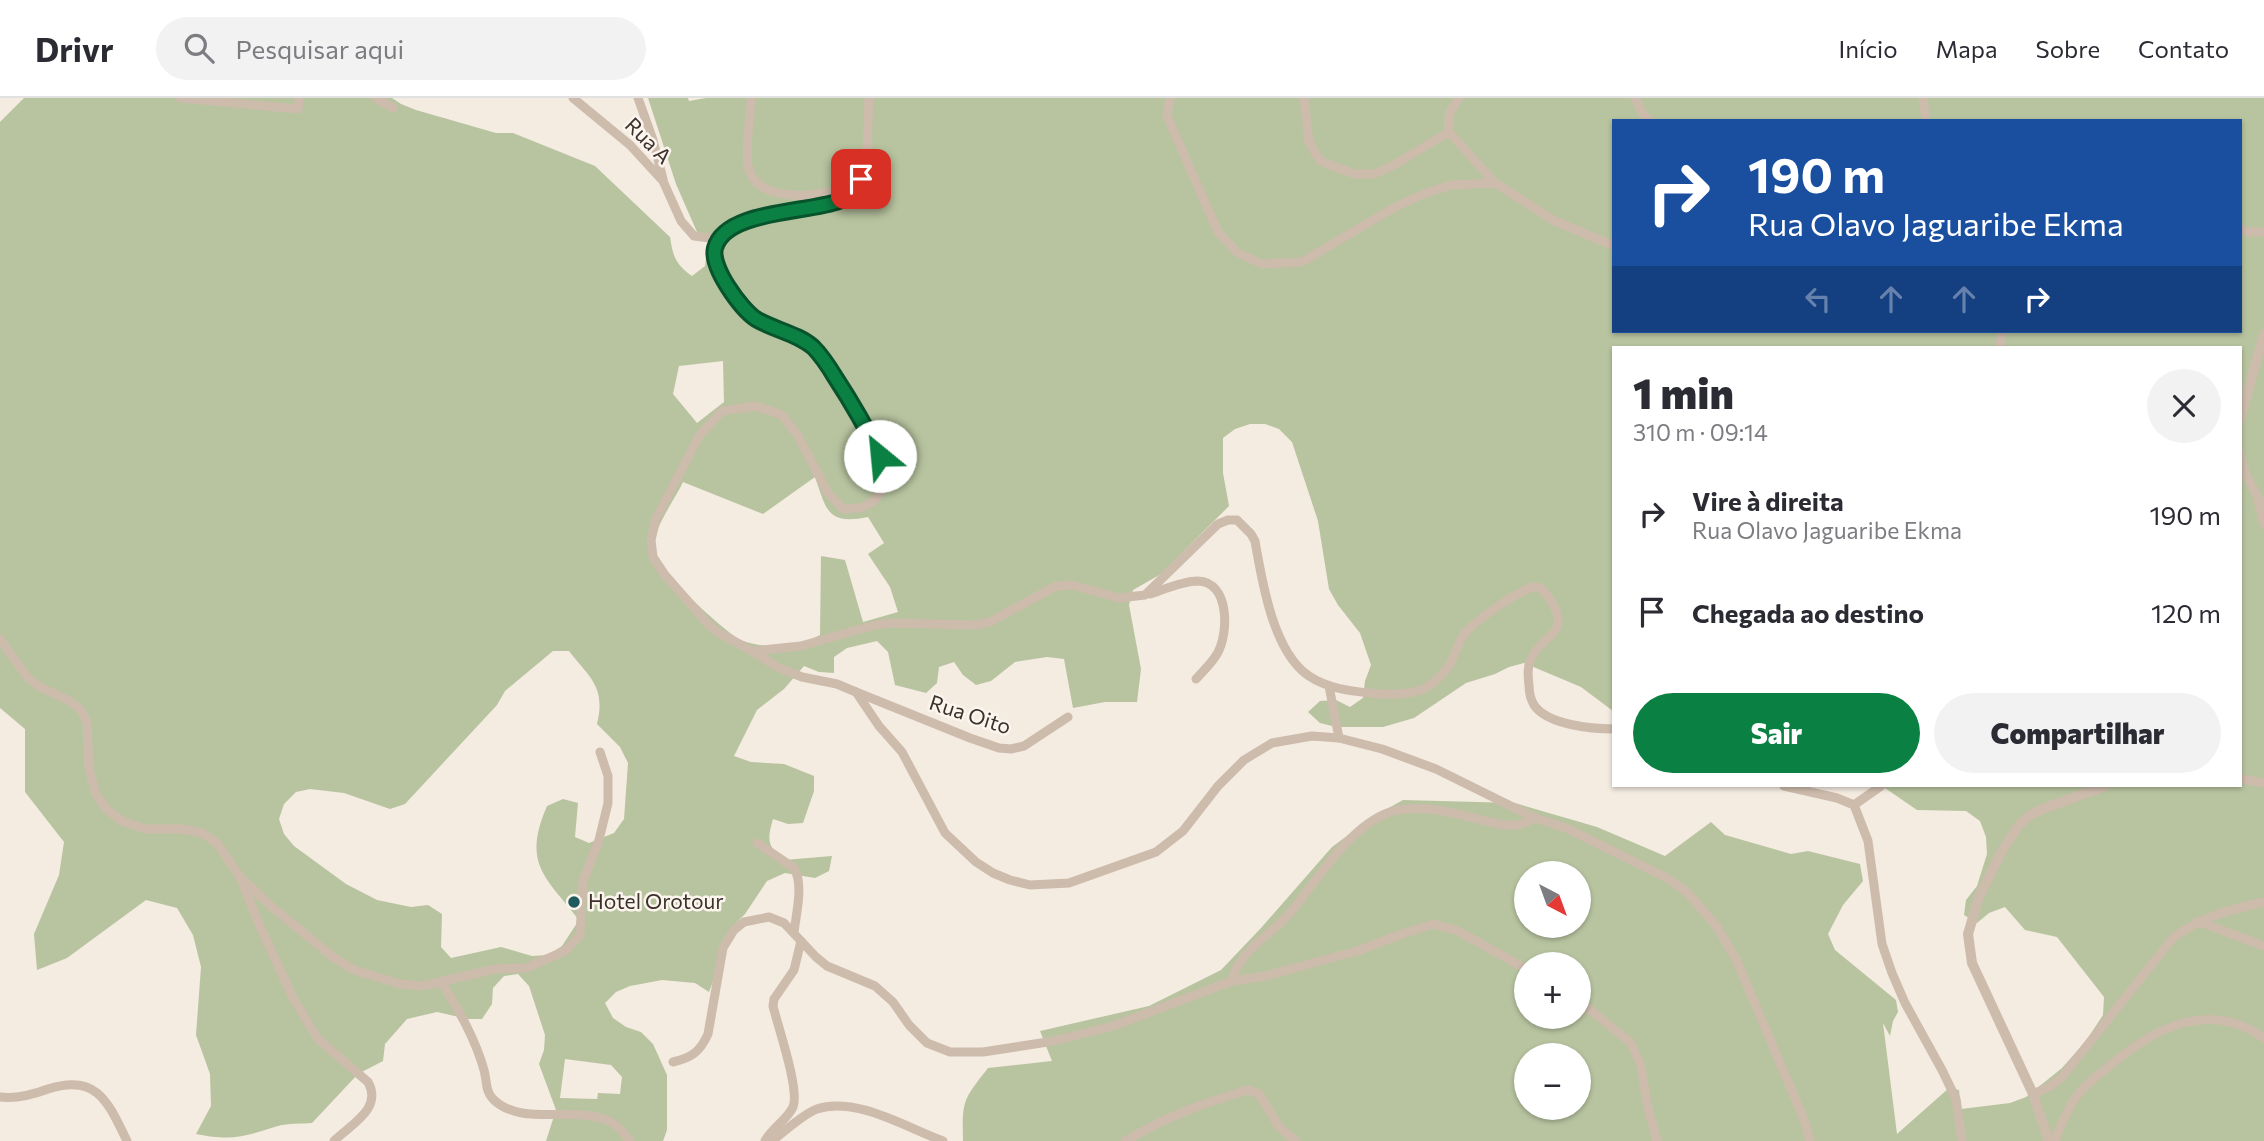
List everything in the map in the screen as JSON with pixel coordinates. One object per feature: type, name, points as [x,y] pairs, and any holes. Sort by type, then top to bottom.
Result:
[{"type":"street","points":[[180,98],[298,109],[299,98]]},
{"type":"street","points":[[376,98],[393,108]]},
{"type":"street","name":"Rua A","points":[[573,98],[630,145],[663,181],[681,221],[694,236],[718,239]]},
{"type":"street","points":[[638,98],[653,140],[663,181]]},
{"type":"street","points":[[718,239],[736,225],[762,216],[841,201],[851,192],[861,179],[865,161],[869,98]]},
{"type":"street","points":[[1170,98],[1167,114],[1170,123],[1218,232],[1238,253],[1262,264],[1302,262],[1395,207],[1426,193],[1451,185],[1495,183]]},
{"type":"street","points":[[1304,98],[1309,142],[1320,161],[1354,174],[1374,174],[1449,132]]},
{"type":"street","points":[[1459,98],[1448,114],[1449,132],[1495,183],[1555,221],[1612,245]]},
{"type":"street","points":[[1636,98],[1648,119]]},
{"type":"street","points":[[1923,98],[1926,119]]},
{"type":"street","points":[[751,100],[748,164],[751,175],[761,185],[771,191],[804,196],[830,192],[861,179]]},
{"type":"street","points":[[2242,230],[2264,232]]},
{"type":"street","name":"Rua Oito","points":[[718,239],[713,252],[728,288],[754,318],[803,340],[823,359],[851,402],[886,469],[883,488],[873,502],[860,508],[843,509],[828,493],[798,436],[782,415],[755,406],[722,411],[699,436],[656,519],[651,540],[653,557],[666,575],[719,634],[777,667],[802,677],[836,684],[970,738],[999,748],[1012,749],[1024,746],[1068,718]]},
{"type":"street","points":[[2242,412],[2264,334]]},
{"type":"street","points":[[2242,461],[2246,476],[2264,507]]},
{"type":"street","points":[[2258,498],[2264,524]]},
{"type":"street","points":[[1145,595],[1217,524],[1237,520],[1255,541],[1266,593],[1279,637],[1287,651],[1308,675],[1329,686],[1377,694],[1409,693],[1426,687],[1452,663],[1466,632],[1489,612],[1531,587],[1544,590],[1555,608],[1558,622],[1550,638],[1530,660],[1528,673],[1535,706],[1543,713],[1568,724],[1612,729]]},
{"type":"street","points":[[752,651],[801,646],[875,625],[976,625],[990,622],[1056,586],[1072,585],[1119,598],[1145,595],[1199,581],[1211,584],[1221,596],[1226,624],[1217,656],[1196,679]]},
{"type":"street","points":[[0,639],[28,678],[81,710],[87,722],[89,769],[96,794],[107,810],[124,822],[146,829],[182,829],[202,833],[217,843],[240,877],[293,998],[318,1039],[368,1082],[373,1091],[373,1103],[364,1115],[334,1141]]},
{"type":"street","points":[[1329,686],[1339,738]]},
{"type":"street","points":[[856,692],[879,726],[902,752],[953,842],[993,873],[1030,885],[1069,883],[1156,852],[1183,831],[1218,786],[1244,760],[1272,743],[1312,736],[1339,738],[1382,749],[1436,769],[1535,818],[1566,828],[1667,878],[1687,892],[1704,909],[1736,959],[1805,1122],[1810,1141]]},
{"type":"street","points":[[240,877],[288,921],[354,970],[400,984],[422,986],[495,969],[526,968],[565,951],[580,934],[583,881],[599,840],[608,803],[608,776],[600,752]]},
{"type":"street","points":[[2242,779],[2264,783]]},
{"type":"street","points":[[1788,787],[1837,798],[1854,805],[1868,841],[1886,959],[1905,1003],[1956,1100],[1962,1141]]},
{"type":"street","points":[[1854,805],[1880,787]]},
{"type":"street","points":[[2049,1141],[2033,1094],[1981,987],[1972,963],[1968,934],[1979,897],[2003,849],[2019,825],[2040,810],[2102,787]]},
{"type":"street","points":[[1231,981],[1244,956],[1287,917],[1351,839],[1382,816],[1400,811],[1432,810],[1518,826],[1535,818]]},
{"type":"street","points":[[757,843],[797,872],[794,933]]},
{"type":"street","points":[[2033,1094],[2051,1086],[2062,1077],[2173,938],[2197,921],[2264,902]]},
{"type":"street","points":[[673,1062],[688,1058],[703,1045],[708,1034],[723,948],[734,930],[744,922],[769,917],[785,923],[827,966],[875,986],[893,1002],[909,1025],[928,1044],[950,1052],[984,1052],[1054,1041],[1113,1026],[1231,981],[1265,976],[1357,951],[1434,924],[1458,931],[1514,962]]},
{"type":"street","points":[[2197,921],[2264,946]]},
{"type":"street","points":[[765,1141],[791,1111],[794,1103],[794,1088],[773,1006],[774,999],[794,971],[802,941]]},
{"type":"street","points":[[442,983],[462,1015],[478,1050],[487,1092],[494,1100],[513,1111],[565,1116],[589,1114],[613,1123],[630,1141]]},
{"type":"street","points":[[1591,1010],[1631,1042],[1641,1066],[1657,1141]]},
{"type":"street","points":[[2055,1141],[2067,1110],[2087,1084],[2123,1054],[2152,1035],[2190,1020],[2218,1020],[2239,1025],[2264,1038]]},
{"type":"street","points":[[0,1097],[27,1096],[67,1083],[85,1086],[100,1095],[112,1110],[127,1141]]},
{"type":"street","points":[[1125,1141],[1198,1106],[1248,1090],[1259,1094],[1279,1127],[1296,1141]]},
{"type":"street","points":[[772,1141],[785,1137],[816,1110],[840,1105],[866,1110],[943,1141]]},
{"type":"green space","points":[[24,98],[392,98],[416,110],[496,133],[513,133],[595,166],[670,237],[676,259],[692,276],[705,266],[709,236],[697,232],[676,184],[648,98],[688,98],[689,101],[706,98],[2264,98],[2264,1141],[963,1141],[966,1101],[988,1068],[1052,1061],[1040,1031],[1149,1006],[1221,970],[1332,847],[1374,816],[1403,800],[1515,803],[1597,827],[1665,856],[1711,822],[1725,835],[1791,854],[1808,851],[1860,864],[1863,881],[1843,905],[1828,934],[1835,950],[1896,1000],[1898,1012],[1890,1036],[1883,1023],[1897,1134],[1949,1088],[1959,1090],[1961,1109],[2010,1103],[2026,1097],[2062,1068],[2086,1041],[2103,1015],[2104,997],[2057,937],[2025,930],[2005,907],[1989,913],[1977,923],[1964,915],[1966,900],[1977,886],[1987,854],[1986,837],[1980,821],[1966,811],[1917,810],[1883,787],[2242,787],[2242,346],[1612,346],[1612,710],[1581,687],[1524,663],[1466,683],[1414,718],[1383,727],[1336,727],[1320,723],[1308,712],[1320,701],[1336,700],[1350,707],[1363,698],[1371,665],[1360,633],[1329,589],[1318,521],[1292,442],[1279,429],[1265,424],[1250,424],[1235,429],[1223,438],[1223,473],[1229,506],[1161,574],[1133,590],[1129,605],[1141,669],[1137,702],[1105,702],[1073,708],[1064,659],[1047,657],[1015,662],[991,681],[976,685],[963,675],[954,662],[939,667],[937,683],[926,693],[895,685],[888,652],[877,641],[847,648],[834,657],[834,673],[819,672],[804,666],[784,689],[757,710],[734,756],[751,762],[784,764],[814,776],[814,791],[803,823],[788,824],[773,819],[769,838],[771,846],[784,860],[832,856],[829,871],[815,878],[785,873],[767,881],[745,914],[734,925],[709,992],[695,983],[662,980],[630,986],[616,992],[605,1003],[613,1018],[626,1027],[641,1032],[653,1044],[667,1075],[667,1130],[663,1141],[546,1141],[556,1110],[539,1064],[545,1035],[529,986],[518,974],[504,976],[493,988],[492,1004],[482,1019],[468,1019],[437,1012],[407,1019],[385,1044],[383,1061],[358,1074],[312,1123],[282,1125],[237,1137],[196,1134],[211,1106],[210,1074],[196,1035],[201,967],[193,935],[177,908],[146,900],[67,958],[37,970],[34,934],[59,875],[64,842],[25,792],[25,729],[0,708],[0,122]],"holes":[[[723,361],[724,402],[697,423],[673,394],[679,366]],[[815,477],[826,507],[831,513],[844,519],[868,517],[884,543],[868,554],[890,587],[898,612],[863,622],[845,560],[821,556],[820,635],[781,646],[760,645],[741,640],[701,608],[662,569],[653,546],[657,531],[683,482],[763,514]],[[553,651],[569,651],[589,676],[598,692],[597,724],[620,747],[628,763],[624,819],[614,833],[589,843],[575,837],[578,803],[563,799],[547,806],[540,826],[537,856],[547,880],[579,920],[562,946],[548,955],[532,956],[501,947],[451,958],[441,947],[442,914],[428,905],[411,907],[377,900],[346,884],[294,846],[284,834],[279,819],[284,804],[296,792],[310,789],[344,793],[390,809],[405,804],[497,705],[505,691]],[[565,1059],[611,1065],[622,1077],[620,1094],[598,1093],[597,1099],[560,1098]]]},
{"type":"place","name":"Hotel Orotour","points":[[574,902]]},
{"type":"route","points":[[861,179],[841,201],[762,216],[736,225],[718,239],[713,252],[728,288],[754,318],[803,340],[823,359],[851,402],[880,456]]}]
